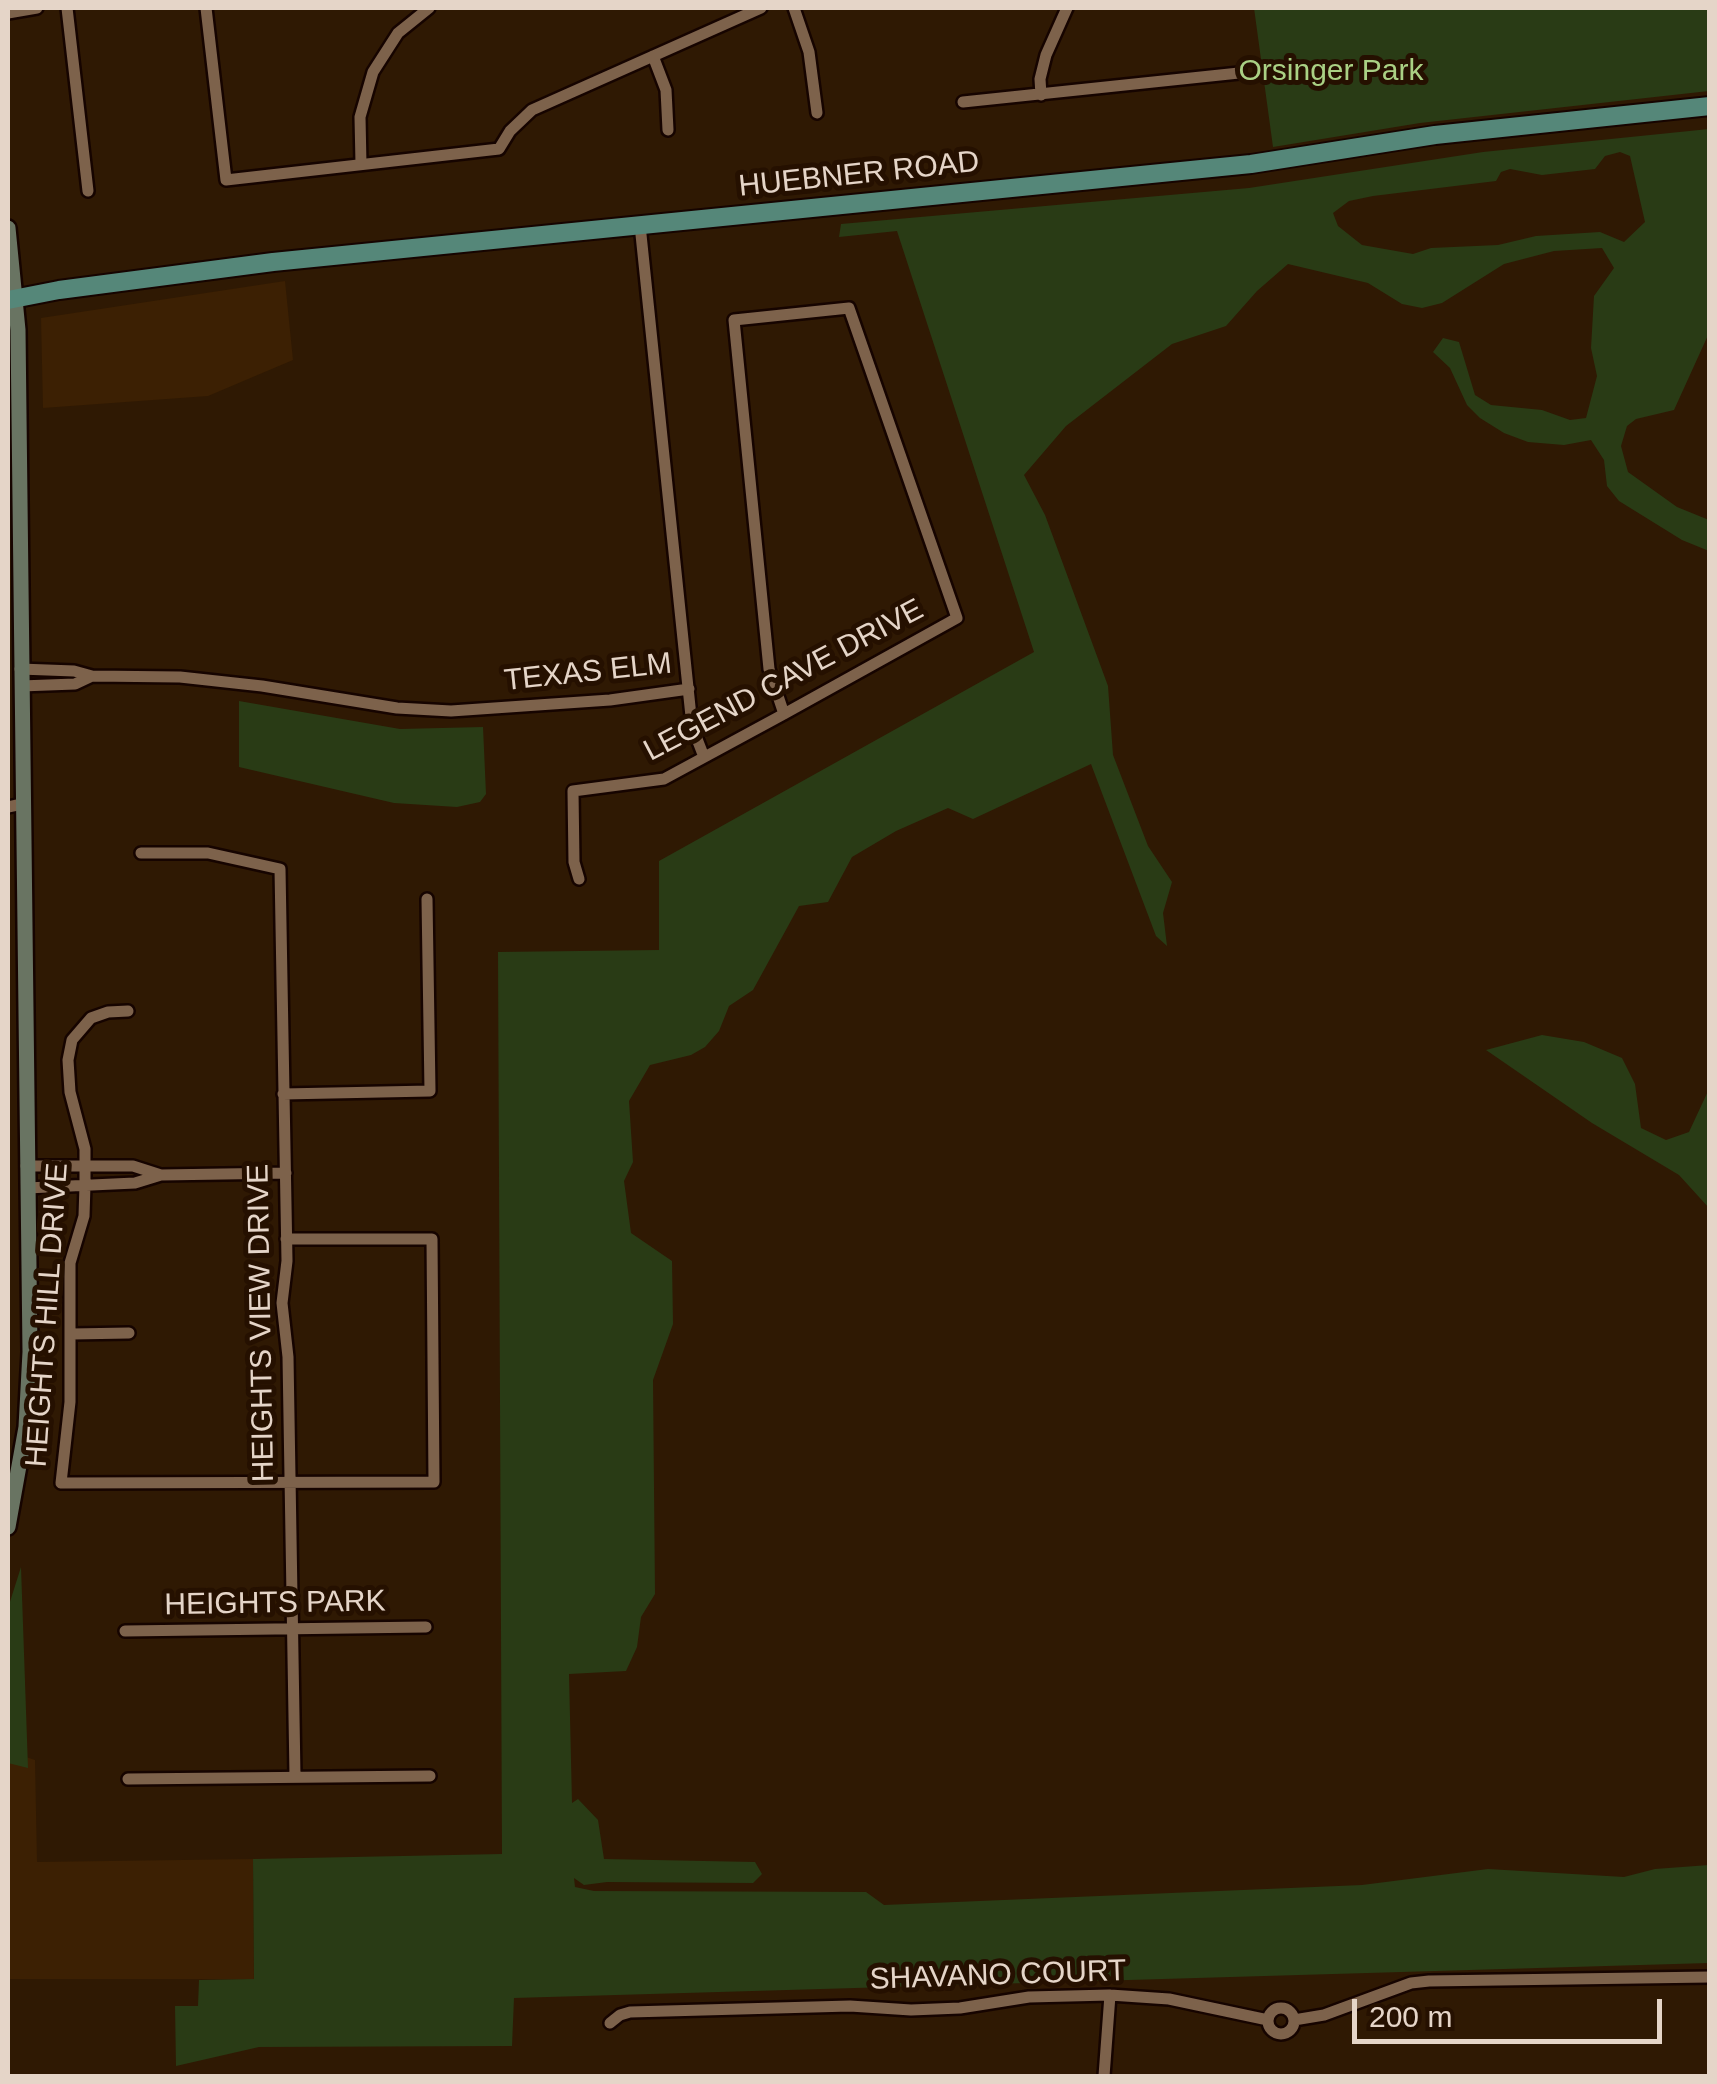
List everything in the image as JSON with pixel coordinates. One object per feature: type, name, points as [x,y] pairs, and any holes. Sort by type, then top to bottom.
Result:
[{"type":"main road","name":"HUEBNER ROAD","points":[[10,298],[273,262],[1251,164],[1453,133],[1710,106]]},
{"type":"main road","points":[[8,228],[10,298],[18,330],[20,677],[15,831],[30,1352],[26,1427],[8,1527]]},
{"type":"street","points":[[8,13],[37,8]]},
{"type":"street","points":[[67,8],[88,191]]},
{"type":"street","points":[[206,8],[226,180],[499,149],[532,110],[761,8]]},
{"type":"street","points":[[361,164],[360,117],[372,72],[398,33],[429,8]]},
{"type":"street","points":[[794,8],[809,52],[817,112]]},
{"type":"street","points":[[1040,94],[1042,69],[1067,8]]},
{"type":"street","points":[[653,56],[666,90],[668,130]]},
{"type":"street","points":[[963,102],[1239,73]]},
{"type":"street","name":"TEXAS ELM","points":[[20,677],[74,671],[92,676],[197,679],[397,708],[450,711],[610,700],[688,689],[640,224]]},
{"type":"street","name":"LEGEND CAVE DRIVE","points":[[579,879],[574,862],[573,791],[664,778],[704,758],[784,714],[956,618],[848,308],[734,320],[770,668],[784,714]]},
{"type":"street","points":[[688,689],[695,739],[704,758]]},
{"type":"street","name":"HEIGHTS VIEW DRIVE","points":[[140,854],[208,854],[280,869],[286,1173],[282,1303],[288,1356],[295,1776]]},
{"type":"street","points":[[284,1094],[430,1091],[428,899]]},
{"type":"street","name":"HEIGHTS HILL DRIVE","points":[[128,1011],[91,1018],[72,1040],[68,1076],[82,1127],[86,1166],[84,1216],[70,1262],[70,1402],[60,1483],[288,1483]]},
{"type":"street","points":[[26,1166],[133,1166],[161,1175]]},
{"type":"street","points":[[26,1188],[135,1183],[161,1175],[286,1173]]},
{"type":"street","points":[[286,1239],[432,1239],[434,1482],[288,1483]]},
{"type":"street","points":[[72,1334],[129,1333]]},
{"type":"street","name":"HEIGHTS PARK","points":[[125,1632],[426,1626]]},
{"type":"street","points":[[128,1778],[430,1776]]},
{"type":"street","name":"SHAVANO COURT","points":[[610,2023],[630,2012],[850,2006],[910,2010],[1110,1995],[1169,1998],[1268,2020],[1272,2012],[1281,2008],[1290,2012],[1294,2020],[1324,2015],[1411,1983],[1429,1981],[1710,1977]]},
{"type":"street","points":[[1104,2076],[1110,1995]]},
{"type":"shaded area","points":[[285,281],[293,360],[208,396],[43,408],[41,318]]},
{"type":"shaded area","points":[[8,1751],[35,1760],[37,1862],[253,1859],[254,1979],[8,1979]]},
{"type":"green space","name":"Orsinger Park","points":[[1254,8],[1709,8],[1709,91],[1420,123],[1273,147]]},
{"type":"green space","points":[[1709,129],[1709,333],[1674,410],[1636,419],[1627,426],[1621,446],[1628,472],[1677,507],[1709,520],[1709,551],[1682,540],[1619,501],[1607,486],[1604,460],[1591,440],[1564,445],[1528,442],[1480,418],[1467,405],[1450,368],[1433,352],[1443,338],[1459,342],[1475,395],[1491,405],[1542,410],[1570,420],[1586,418],[1597,376],[1591,348],[1594,296],[1614,268],[1602,248],[1554,251],[1504,264],[1442,303],[1422,308],[1402,304],[1368,283],[1288,264],[1226,326],[1172,344],[1066,426],[1024,475],[1045,515],[1108,686],[1113,755],[1148,846],[1172,882],[1163,913],[1167,946],[1156,936],[1091,764],[973,819],[948,808],[896,831],[852,857],[828,902],[799,906],[753,990],[729,1006],[719,1031],[705,1047],[691,1055],[650,1065],[629,1101],[633,1162],[624,1181],[631,1233],[672,1261],[673,1324],[653,1380],[655,1594],[641,1617],[637,1647],[626,1671],[569,1674],[572,1803],[578,1799],[598,1820],[604,1859],[755,1862],[762,1874],[753,1883],[584,1885],[574,1878],[575,1887],[594,1891],[866,1892],[884,1905],[1362,1885],[1488,1869],[1624,1877],[1655,1869],[1709,1865],[1709,1963],[514,1998],[512,2046],[259,2047],[176,2066],[175,2006],[198,2006],[199,1980],[254,1979],[253,1859],[502,1854],[498,952],[659,950],[659,861],[1034,652],[897,231],[839,237],[841,224],[1249,188],[1483,152]],"holes":[[[1620,152],[1630,156],[1645,222],[1624,242],[1600,232],[1536,236],[1498,245],[1431,248],[1413,254],[1362,245],[1338,226],[1333,213],[1349,201],[1373,196],[1496,181],[1501,172],[1510,169],[1542,175],[1595,169],[1605,156]]]},
{"type":"green space","points":[[239,701],[400,729],[483,727],[486,794],[480,802],[457,807],[394,803],[239,767]]},
{"type":"green space","points":[[1542,1035],[1584,1042],[1622,1058],[1635,1084],[1641,1128],[1666,1140],[1689,1132],[1709,1089],[1709,1208],[1679,1175],[1592,1123],[1486,1050]]},
{"type":"green space","points":[[21,1567],[28,1768],[8,1763],[8,1608]]}]
